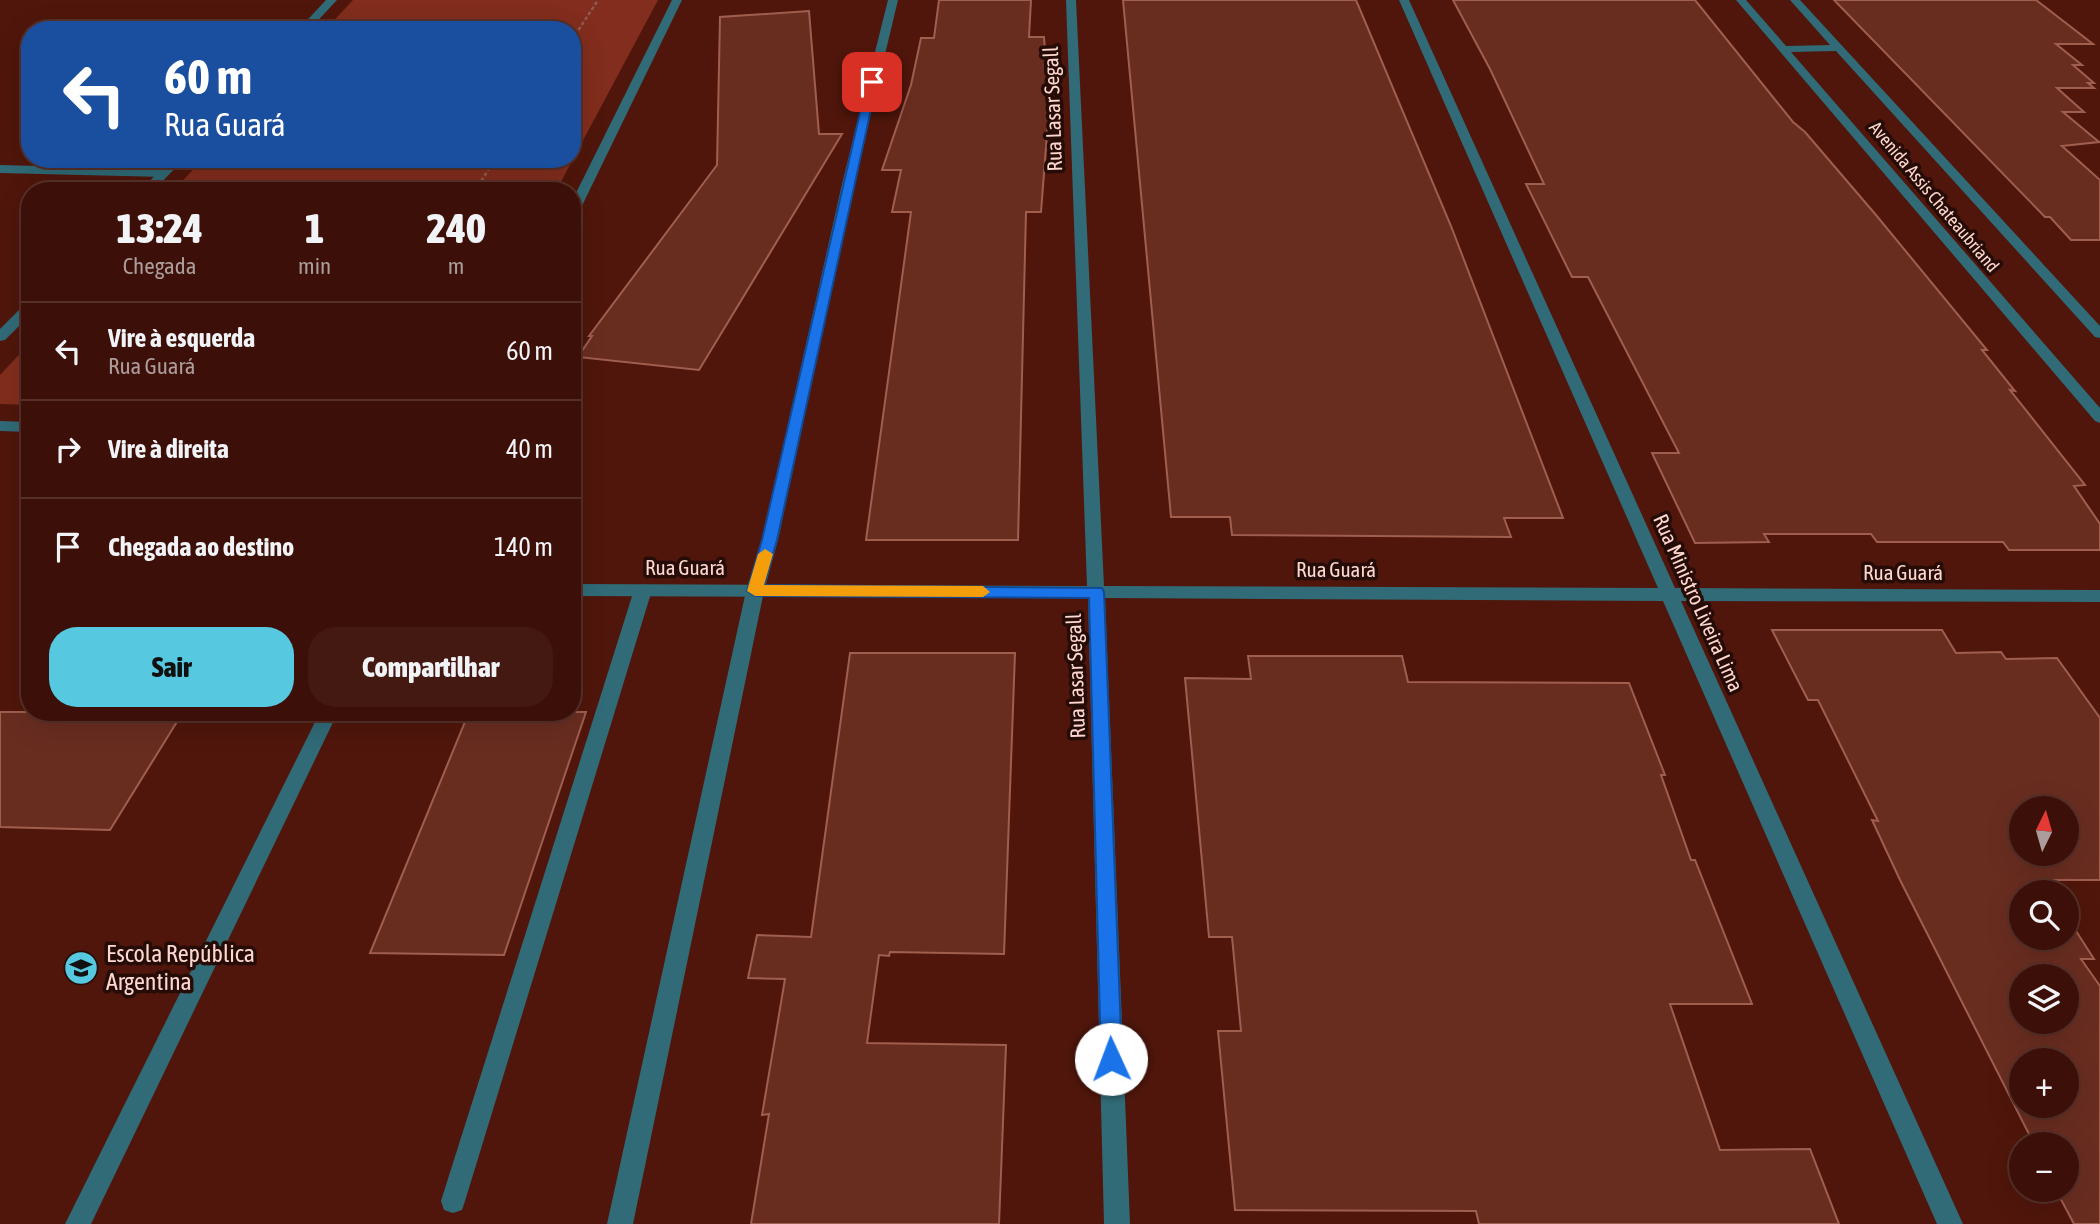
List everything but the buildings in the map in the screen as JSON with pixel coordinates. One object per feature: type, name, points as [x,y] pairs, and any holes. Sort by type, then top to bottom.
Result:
[{"type":"street","points":[[312,21],[332,0]]},
{"type":"street","points":[[581,196],[677,0]]},
{"type":"street","points":[[620,1224],[755,591],[893,0]]},
{"type":"street","name":"Rua Lasar Segall","points":[[1070,0],[1096,592],[1117,1224]]},
{"type":"street","name":"Rua Ministro Liveira Lima","points":[[1404,0],[1950,1224]]},
{"type":"street","name":"Avenida Assis Chateaubriand","points":[[1741,0],[2100,418]]},
{"type":"street","name":"Avenida Assis Chateaubriand","points":[[1795,0],[2100,334]]},
{"type":"street","points":[[1784,49],[1840,48]]},
{"type":"street","points":[[155,182],[169,168]]},
{"type":"street","points":[[0,169],[164,173]]},
{"type":"street","points":[[0,337],[21,316]]},
{"type":"street","points":[[2081,396],[2100,396]]},
{"type":"street","points":[[0,426],[21,427]]},
{"type":"street","name":"Rua Guará","points":[[581,590],[2100,596]]},
{"type":"street","points":[[453,1201],[643,590]]},
{"type":"street","points":[[78,1224],[325,721]]},
{"type":"path","points":[[581,26],[598,0]]},
{"type":"shaded area","points":[[353,0],[658,0],[581,144],[581,21],[333,21]]},
{"type":"shaded area","points":[[195,168],[568,168],[561,182],[181,182]]},
{"type":"shaded area","points":[[21,353],[21,405],[0,404],[0,375]]},
{"type":"slow traffic","points":[[765,554],[755,591],[983,592]]},
{"type":"place","name":"Escola República Argentina","points":[[81,968]]},
{"type":"route","points":[[872,82],[769,540],[755,591],[1096,592],[1111,1059]]}]
